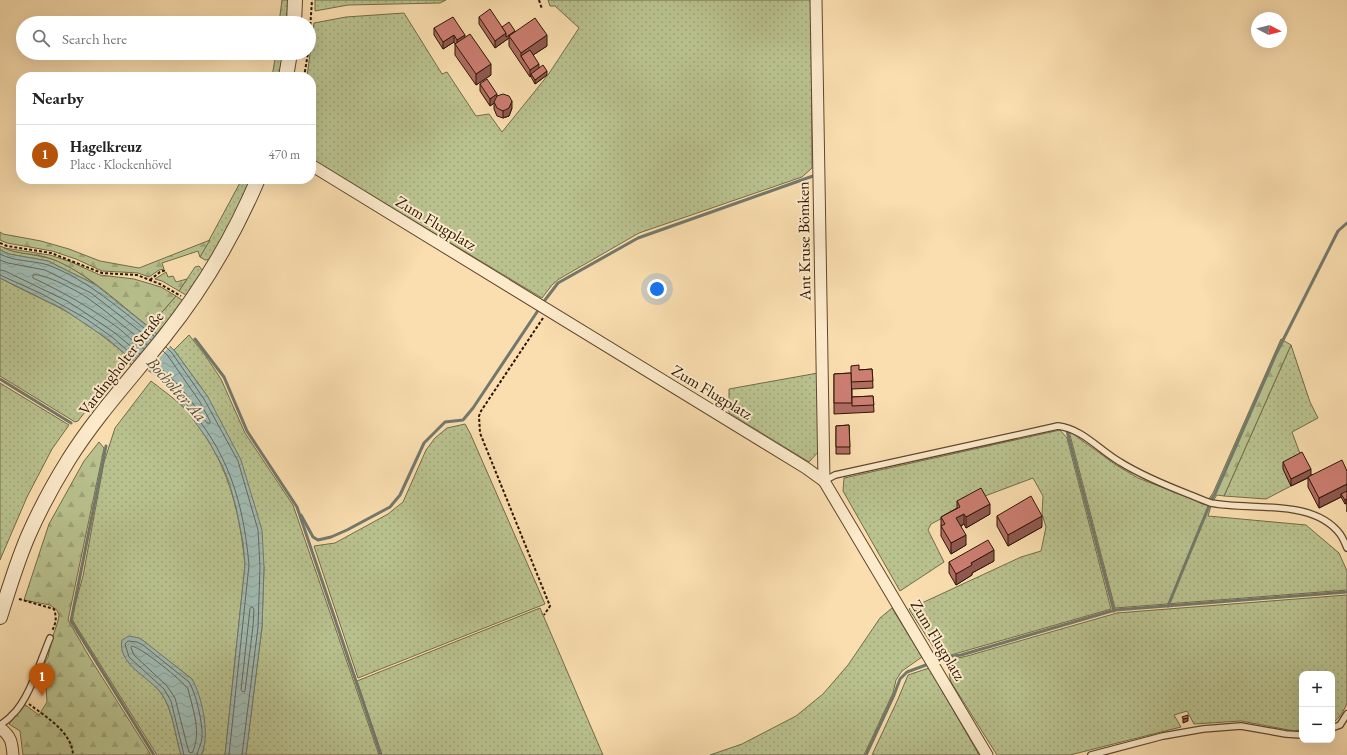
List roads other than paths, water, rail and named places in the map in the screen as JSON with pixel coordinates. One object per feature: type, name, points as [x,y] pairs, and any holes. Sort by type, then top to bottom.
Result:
[{"type":"street","points":[[294,16],[295,0]]},
{"type":"street","name":"Ant Kruse Bömken","points":[[816,0],[824,481]]},
{"type":"street","points":[[287,72],[289,60]]},
{"type":"street","name":"Zum Flugplatz","points":[[316,168],[806,468],[824,481],[987,755]]},
{"type":"street","name":"Vardingholter Straße","points":[[0,617],[13,574],[29,534],[69,459],[190,302],[217,262],[256,184]]},
{"type":"street","points":[[0,726],[12,741],[13,755]]},
{"type":"lane","points":[[824,481],[835,475],[1058,426],[1068,427],[1078,432],[1105,453],[1135,471],[1210,503],[1290,509],[1310,513],[1329,524],[1340,534],[1347,548]]},
{"type":"lane","points":[[0,726],[13,715],[23,700],[33,682],[50,638]]},
{"type":"lane","points":[[1335,727],[1340,725],[1347,714]]},
{"type":"lane","points":[[1091,755],[1163,736],[1203,728],[1242,726],[1299,735]]},
{"type":"water","name":"Bocholter Aa","points":[[0,250],[9,254],[48,261],[96,285],[157,334],[174,350],[208,397],[241,460],[262,530],[264,567],[262,627],[246,755],[225,755],[245,565],[243,542],[236,507],[229,482],[222,465],[208,440],[187,411],[158,377],[132,360],[109,340],[63,309],[0,278]]},
{"type":"water","points":[[129,636],[139,638],[145,642],[192,679],[196,686],[204,717],[205,738],[201,755],[181,755],[171,715],[165,699],[156,687],[135,670],[124,656],[122,640]]},
{"type":"waterway","points":[[545,300],[558,283],[638,238],[813,176]]},
{"type":"waterway","points":[[1211,500],[1215,494],[1276,354],[1338,231],[1347,223]]},
{"type":"waterway","points":[[301,515],[313,537],[318,540],[331,537],[347,530],[390,507],[400,495],[424,443],[445,422],[463,420],[473,408],[539,309]]},
{"type":"waterway","points":[[195,339],[224,377],[247,431],[297,507],[381,755]]},
{"type":"waterway","points":[[0,379],[71,423]]},
{"type":"waterway","points":[[1067,431],[1114,611]]},
{"type":"waterway","points":[[106,446],[71,621],[154,755]]},
{"type":"waterway","points":[[1168,606],[1209,506]]},
{"type":"waterway","points":[[938,658],[961,655],[1115,610],[1347,592]]},
{"type":"waterway","points":[[866,755],[900,679],[907,672],[926,665]]},
{"type":"place","name":"Hagelkreuz","points":[[42,696]]}]
